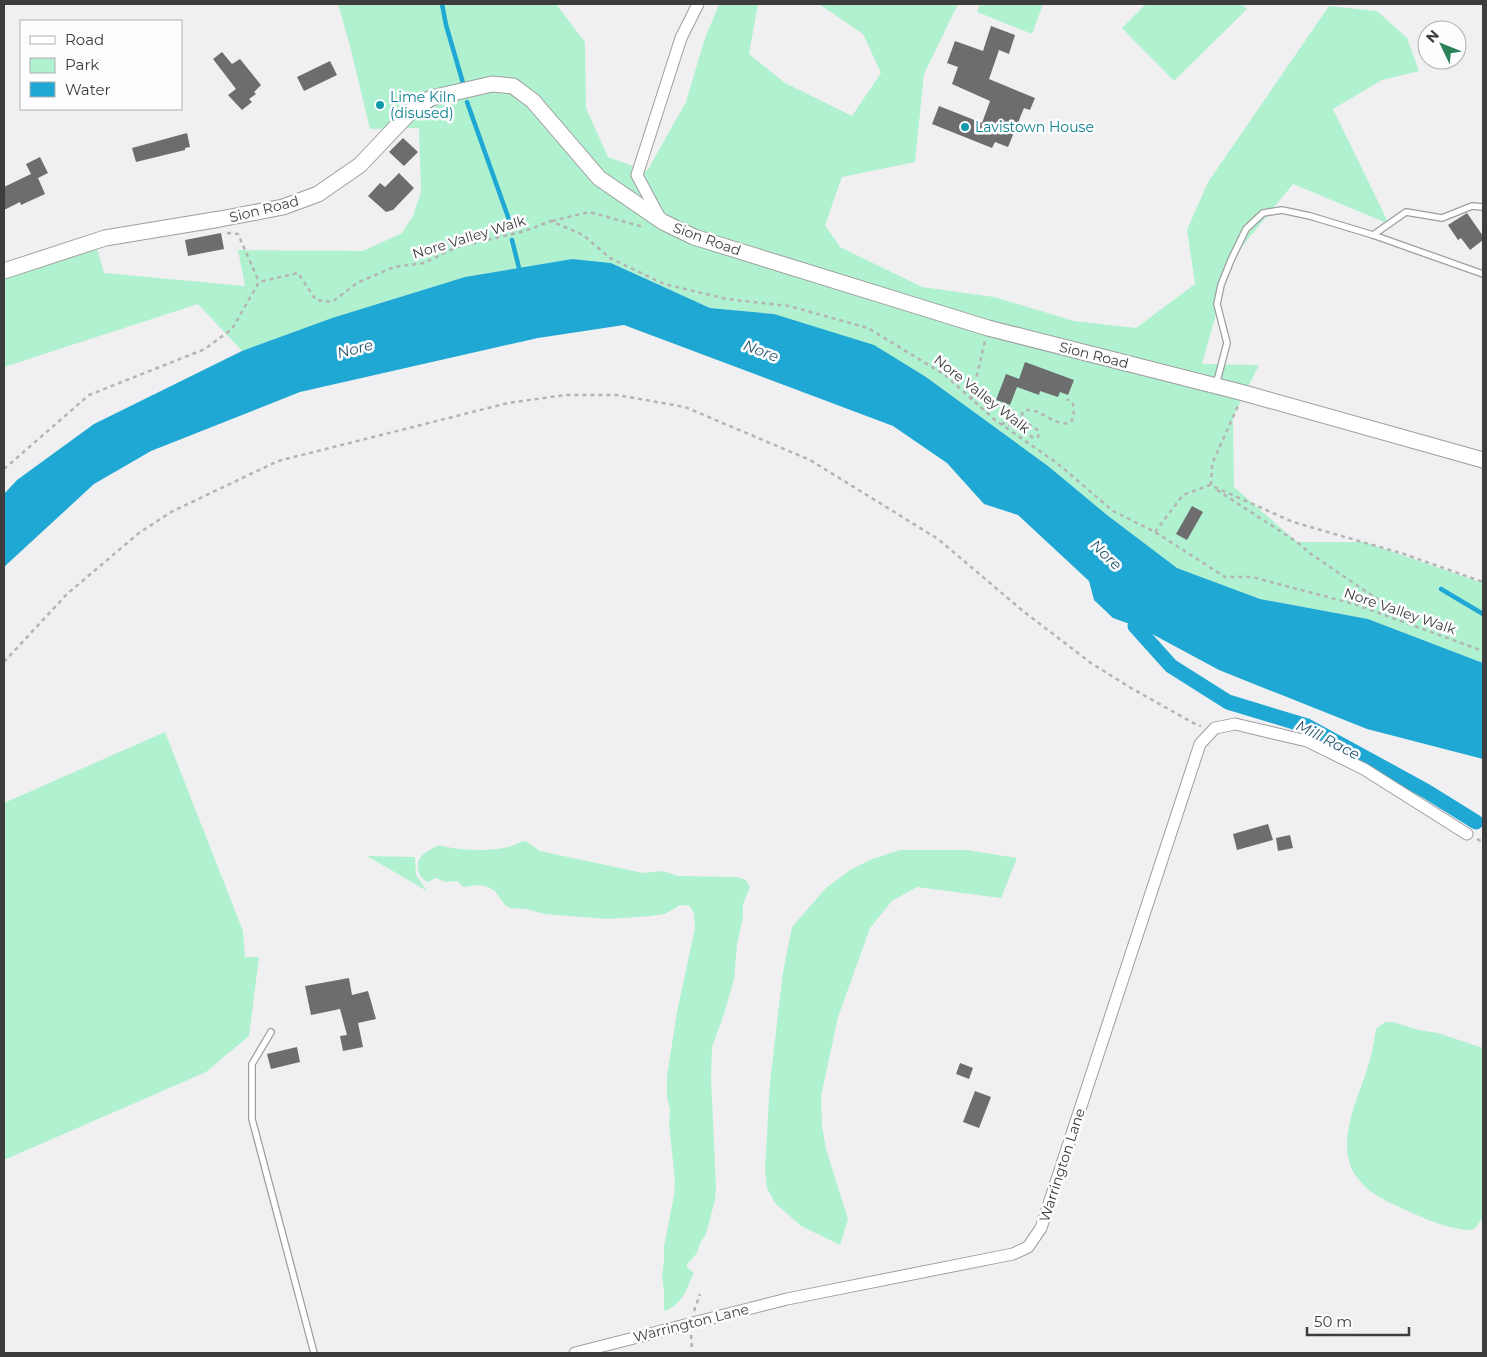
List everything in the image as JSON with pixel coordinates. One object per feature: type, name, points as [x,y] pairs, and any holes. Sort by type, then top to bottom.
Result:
[{"type":"street","points":[[663,222],[637,175],[681,38],[698,4]]},
{"type":"street","name":"Sion Road","points":[[4,271],[105,238],[283,207],[318,194],[360,165],[412,110],[431,98],[492,84],[513,86],[533,101],[599,178],[663,222],[694,238],[988,328],[1244,393],[1483,460]]},
{"type":"street","points":[[1215,728],[1235,724],[1307,741],[1364,768],[1467,834]]},
{"type":"street","name":"Warrington Lane","points":[[575,1353],[787,1299],[1013,1254],[1028,1247],[1041,1228],[1200,744],[1215,728]]},
{"type":"lane","points":[[1373,235],[1406,212],[1442,218],[1472,206],[1483,207]]},
{"type":"lane","points":[[1216,386],[1227,343],[1217,304],[1224,277],[1246,229],[1263,213],[1282,210],[1373,235],[1483,274]]},
{"type":"lane","points":[[271,1032],[252,1064],[252,1119],[314,1353]]},
{"type":"path","points":[[551,221],[589,212],[647,227],[658,228],[663,222]]},
{"type":"path","points":[[4,469],[89,395],[205,349],[232,329],[259,282],[238,234],[222,233],[220,219]]},
{"type":"path","name":"Nore Valley Walk","points":[[259,282],[298,273],[316,300],[332,302],[357,283],[394,267],[424,263],[457,247],[525,231],[551,221],[583,235],[610,258],[664,284],[727,299],[789,306],[868,328],[946,374],[972,400],[1001,424],[1057,463],[1113,511],[1155,532],[1225,576],[1252,577],[1354,604],[1483,651]]},
{"type":"path","points":[[972,400],[988,328]]},
{"type":"path","points":[[1210,485],[1212,464],[1244,393]]},
{"type":"path","points":[[4,662],[66,594],[139,533],[171,512],[278,461],[508,403],[565,395],[616,395],[685,407],[810,460],[938,539],[1023,611],[1090,663],[1197,725],[1215,728]]},
{"type":"path","points":[[1001,424],[1006,423],[1034,438],[1038,438],[1039,431],[1021,418],[1023,411],[1027,409],[1062,424],[1071,422],[1074,416],[1073,404],[1067,398]]},
{"type":"path","points":[[1210,485],[1297,542],[1414,625]]},
{"type":"path","points":[[1155,532],[1183,495],[1210,485],[1293,522],[1404,554],[1483,582]]},
{"type":"path","points":[[695,1322],[693,1312],[700,1294]]},
{"type":"green space","points":[[338,4],[556,4],[585,42],[586,108],[608,157],[647,171],[686,102],[704,41],[719,4],[758,4],[749,54],[785,83],[852,116],[881,73],[863,34],[819,4],[958,4],[924,74],[915,162],[842,177],[825,225],[840,247],[922,287],[994,297],[1074,321],[1136,328],[1195,284],[1187,230],[1208,182],[1329,6],[1377,11],[1407,38],[1417,70],[1419,71],[1382,80],[1333,109],[1389,224],[1293,184],[1231,260],[1202,364],[1259,365],[1233,417],[1234,487],[1297,542],[1364,542],[1483,583],[1483,663],[1368,619],[1260,599],[1177,568],[1107,515],[1048,466],[926,377],[774,314],[710,308],[611,263],[572,259],[465,277],[332,318],[242,351],[198,304],[4,367],[4,278],[97,249],[104,273],[245,286],[238,250],[363,251],[402,233],[413,216],[421,192],[419,128],[370,129]]},
{"type":"green space","points":[[980,4],[1043,4],[1032,34],[977,12]]},
{"type":"green space","points":[[1146,4],[1241,4],[1247,9],[1174,81],[1122,28]]},
{"type":"green space","points":[[165,732],[243,931],[245,957],[259,957],[249,1036],[206,1072],[4,1160],[4,803]]},
{"type":"green space","points":[[522,841],[527,842],[540,851],[643,873],[663,871],[678,876],[737,877],[746,880],[750,887],[743,904],[743,917],[737,945],[734,979],[712,1047],[711,1078],[715,1200],[706,1234],[700,1243],[697,1253],[687,1264],[687,1267],[694,1273],[680,1300],[665,1311],[662,1276],[664,1247],[675,1180],[669,1125],[670,1109],[667,1097],[667,1076],[677,1012],[695,928],[694,914],[690,906],[680,905],[665,914],[610,919],[544,914],[527,909],[510,908],[505,905],[495,891],[488,887],[479,885],[463,887],[458,881],[446,882],[435,878],[428,882],[422,878],[419,872],[420,858],[437,846],[488,850],[515,845]]},
{"type":"green space","points":[[900,850],[966,850],[1017,858],[1001,898],[917,887],[892,901],[870,928],[838,1017],[821,1096],[822,1126],[826,1149],[848,1219],[840,1245],[801,1226],[775,1203],[767,1188],[765,1169],[770,1082],[783,972],[792,927],[826,888],[850,870],[872,859]]},
{"type":"green space","points":[[367,856],[415,857],[416,875],[427,891]]},
{"type":"green space","points":[[1385,1022],[1393,1022],[1418,1030],[1438,1033],[1483,1048],[1483,1217],[1472,1230],[1454,1228],[1435,1222],[1388,1202],[1363,1185],[1351,1167],[1347,1138],[1350,1123],[1373,1048],[1376,1029]]},
{"type":"water","name":"Nore","points":[[572,259],[611,263],[710,308],[774,314],[874,345],[926,377],[1048,466],[1107,515],[1177,568],[1260,599],[1368,619],[1483,663],[1483,759],[1367,729],[1219,670],[1141,628],[1113,618],[1094,600],[1089,581],[1018,515],[984,504],[947,463],[893,426],[624,325],[538,338],[300,392],[151,451],[94,484],[4,567],[4,494],[17,480],[94,424],[242,351],[332,318],[465,277]]},
{"type":"building","points":[[991,26],[1015,35],[1009,54],[999,50],[989,79],[1035,98],[1030,110],[1024,108],[1008,147],[995,142],[992,148],[932,124],[939,106],[982,123],[990,101],[952,84],[958,67],[947,63],[955,41],[983,51]]},
{"type":"building","points":[[222,52],[232,64],[240,59],[261,85],[254,92],[256,94],[249,99],[252,102],[242,110],[228,95],[236,89],[213,59]]},
{"type":"building","points":[[330,61],[337,75],[304,91],[297,77]]},
{"type":"building","points":[[187,133],[190,147],[185,148],[185,150],[136,162],[132,148]]},
{"type":"building","points":[[403,138],[418,152],[404,166],[389,152]]},
{"type":"building","points":[[40,157],[48,173],[38,178],[45,194],[21,205],[20,202],[4,210],[4,187],[31,174],[26,164]]},
{"type":"building","points":[[399,173],[414,188],[393,210],[386,212],[368,196],[380,183],[385,187]]},
{"type":"building","points":[[1467,213],[1483,236],[1483,240],[1470,250],[1461,238],[1458,240],[1448,225]]},
{"type":"building","points":[[221,233],[224,249],[188,256],[185,240]]},
{"type":"building","points":[[1025,362],[1074,380],[1068,395],[1060,392],[1058,397],[1040,391],[1039,395],[1017,387],[1010,405],[996,400],[1006,374],[1019,379]]},
{"type":"building","points":[[1192,506],[1203,512],[1187,540],[1176,534]]},
{"type":"building","points":[[1268,824],[1273,840],[1237,850],[1233,834]]},
{"type":"building","points":[[1290,835],[1293,848],[1278,851],[1276,838]]},
{"type":"building","points":[[349,978],[352,995],[368,991],[376,1019],[358,1023],[363,1047],[343,1051],[340,1036],[347,1035],[340,1009],[311,1015],[305,986]]},
{"type":"building","points":[[297,1047],[300,1062],[271,1069],[267,1054]]},
{"type":"building","points":[[960,1063],[973,1068],[969,1079],[956,1074]]},
{"type":"building","points":[[975,1091],[991,1097],[979,1128],[963,1122]]},
{"type":"waterway","points":[[442,4],[446,25],[463,83]]},
{"type":"waterway","points":[[467,102],[512,228]]},
{"type":"waterway","points":[[512,240],[520,272]]},
{"type":"waterway","name":"Mill Race","points":[[1441,589],[1483,614]]},
{"type":"waterway","name":"Mill Race","points":[[1135,626],[1171,666],[1228,702],[1307,726],[1426,791],[1476,822]]},
{"type":"place","name":"Lime Kiln (disused)","points":[[380,105]]},
{"type":"place","name":"Lavistown House","points":[[965,127]]}]
